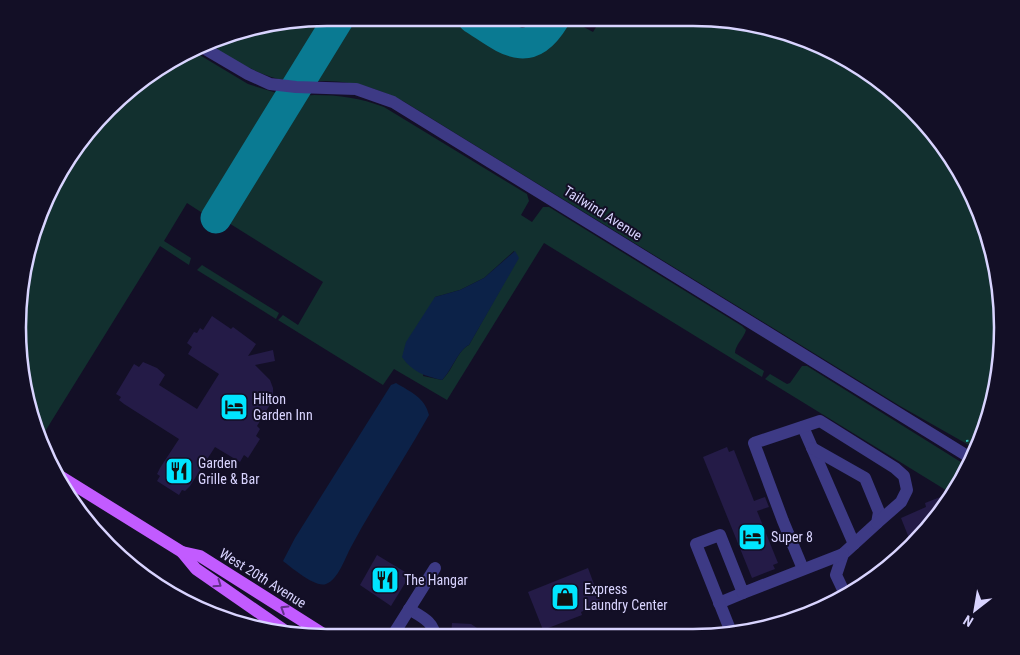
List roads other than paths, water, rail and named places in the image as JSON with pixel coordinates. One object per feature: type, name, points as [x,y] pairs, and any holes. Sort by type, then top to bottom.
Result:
[{"type":"main road","name":"West 20th Avenue","points":[[69,482],[182,552],[196,569],[275,624]]},
{"type":"main road","name":"West 20th Avenue","points":[[182,552],[200,556],[314,628]]},
{"type":"lane","name":"Tailwind Avenue","points":[[208,51],[248,74],[270,84],[296,87],[356,88],[393,102],[966,455]]},
{"type":"lane","points":[[719,603],[843,554],[901,502],[907,490],[904,476],[895,468],[820,421],[754,443],[783,521],[804,569]]},
{"type":"lane","points":[[803,427],[854,544]]},
{"type":"lane","points":[[812,448],[865,478],[879,512],[877,523]]},
{"type":"lane","points":[[729,626],[696,544],[720,535],[743,593]]},
{"type":"lane","points":[[842,588],[836,574],[843,554]]},
{"type":"lane","points":[[397,629],[435,568]]},
{"type":"lane","points":[[409,609],[431,623],[434,629]]},
{"type":"water","points":[[515,251],[519,258],[469,345],[462,351],[442,380],[425,375],[410,366],[402,357],[406,342],[435,297],[460,290],[484,278]]},
{"type":"water","points":[[396,383],[421,400],[429,415],[360,530],[338,573],[326,584],[316,583],[283,561],[295,538],[391,385]]},
{"type":"place","name":"Hilton Garden Inn","points":[[234,407]]},
{"type":"place","name":"Garden Grille & Bar","points":[[179,471]]},
{"type":"place","name":"Super 8","points":[[752,537]]},
{"type":"place","name":"The Hangar","points":[[385,580]]},
{"type":"place","name":"Express Laundry Center","points":[[565,597]]}]
